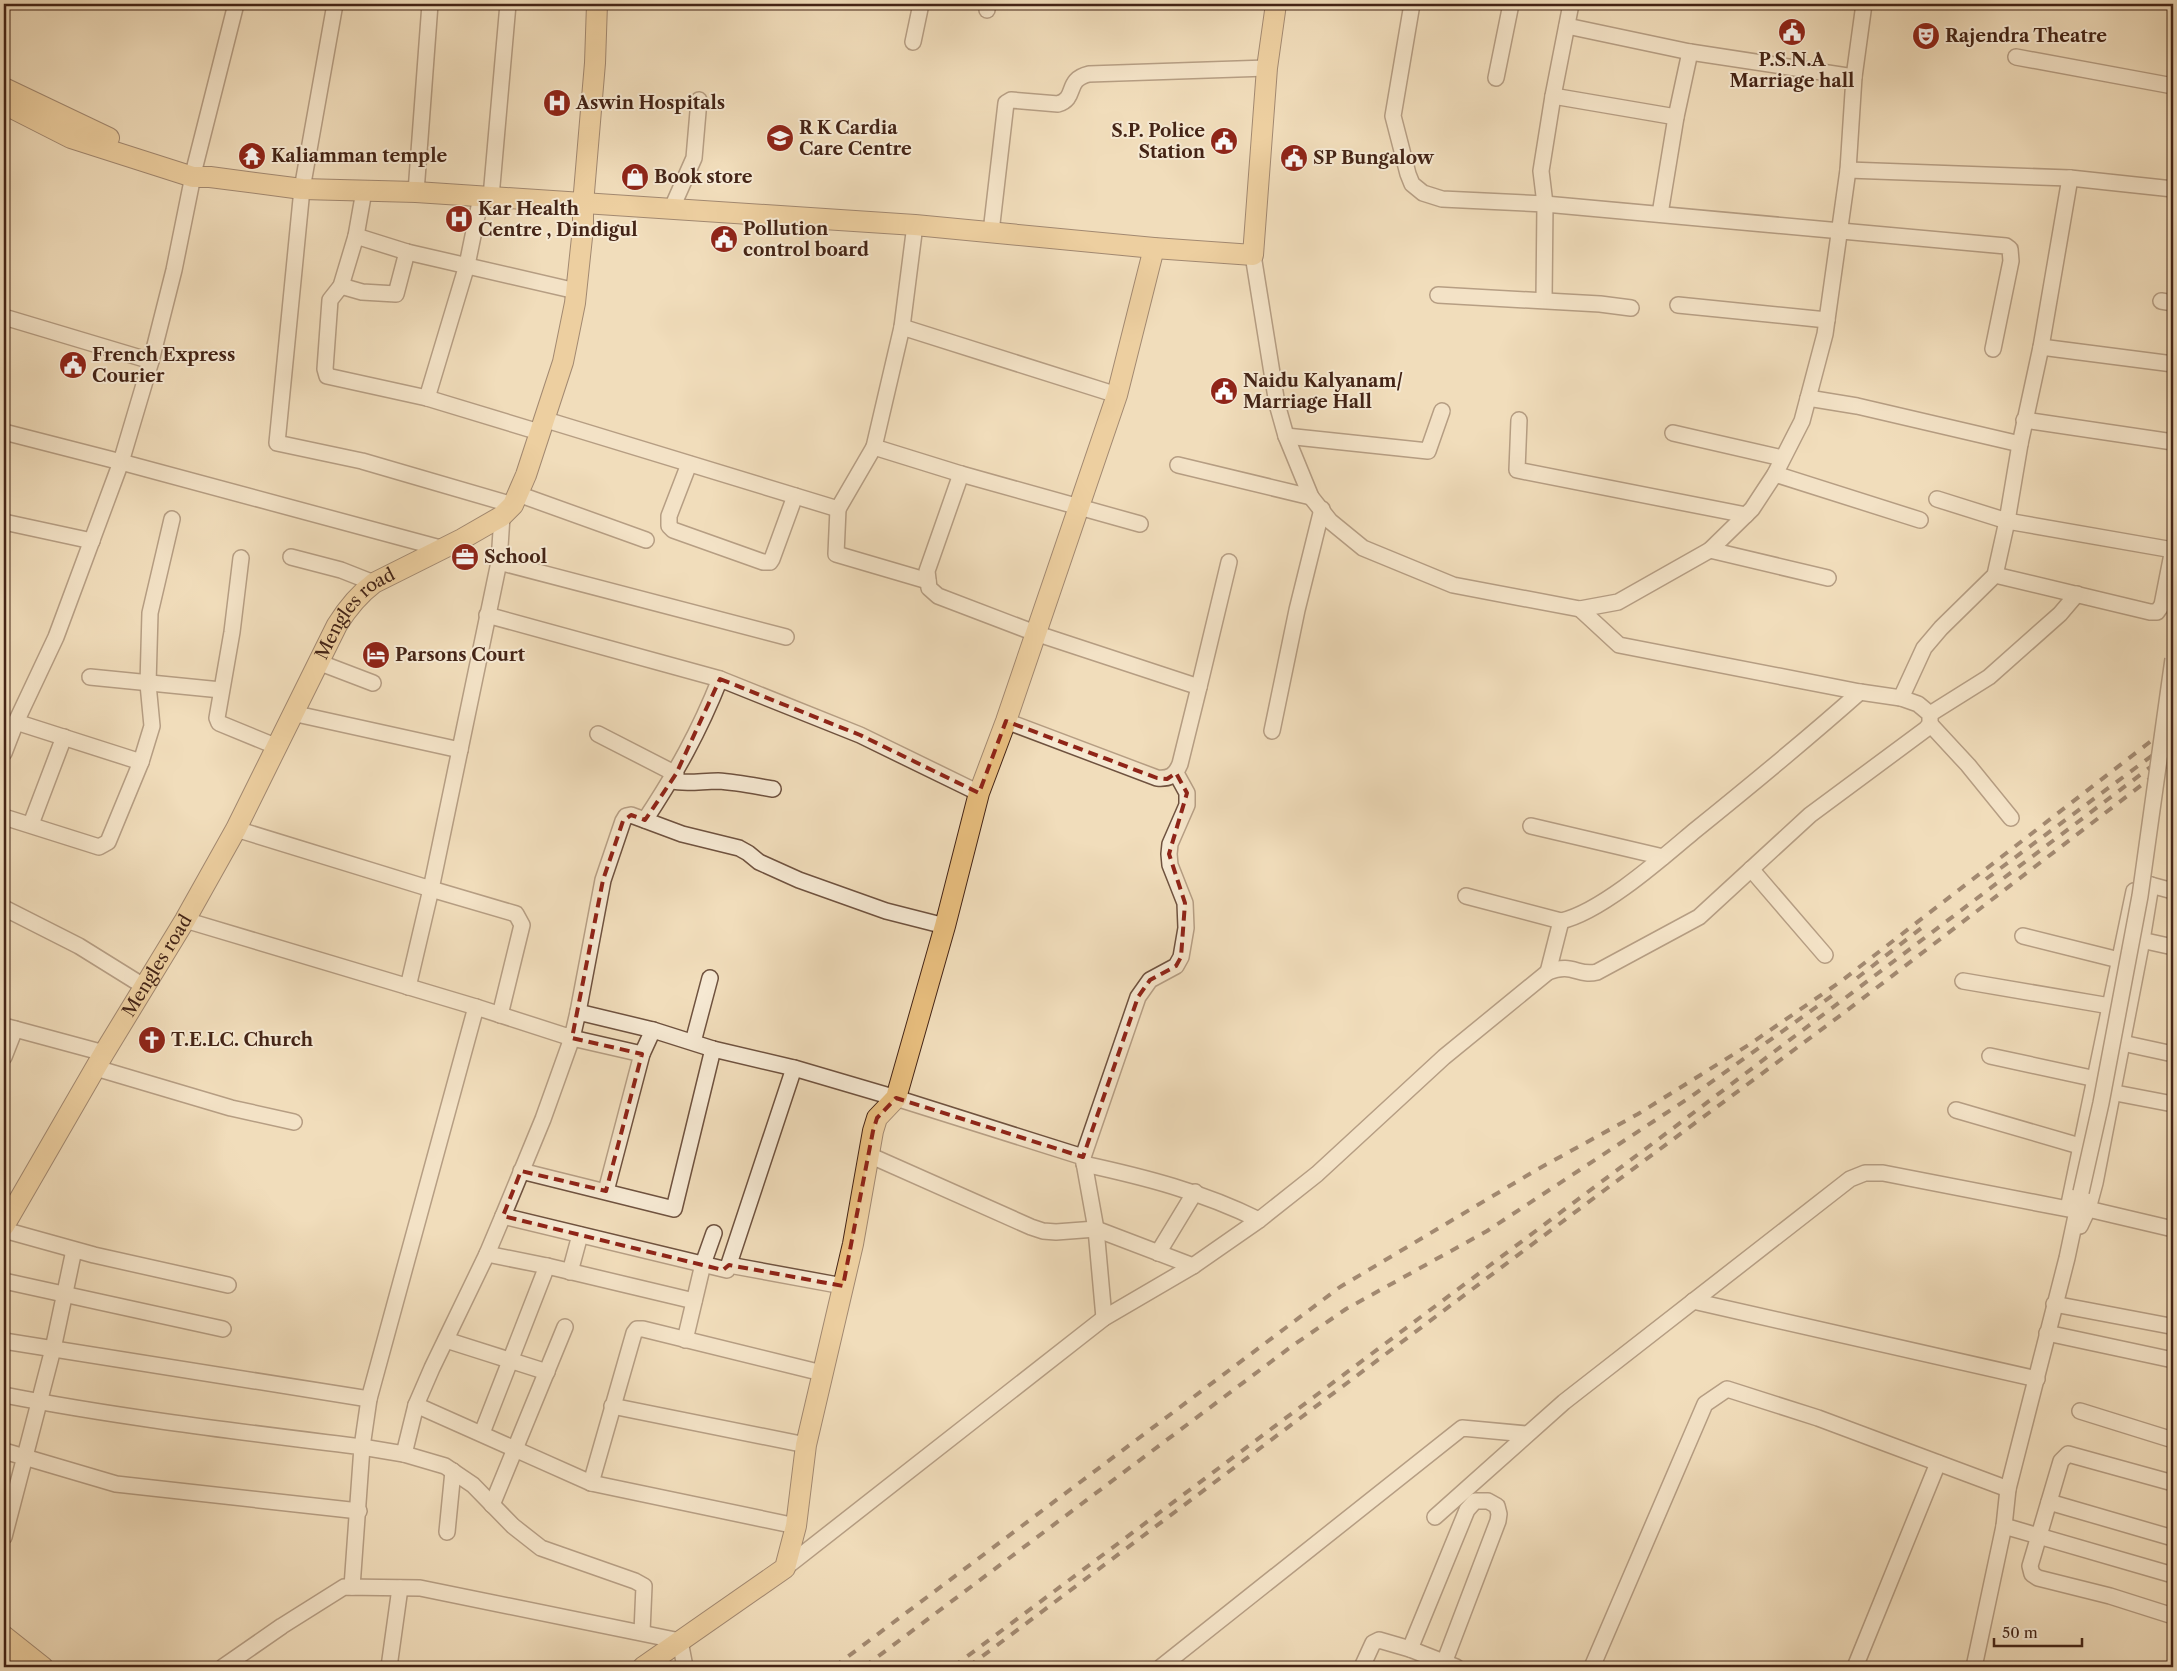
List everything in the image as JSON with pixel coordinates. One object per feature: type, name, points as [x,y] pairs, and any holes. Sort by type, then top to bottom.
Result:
[{"type":"highway","points":[[4,1652],[23,1667]]},
{"type":"main road","points":[[511,505],[563,362],[576,291],[584,228],[583,204],[595,63],[597,4]]},
{"type":"main road","points":[[4,104],[71,138],[199,173],[302,189],[416,192],[915,225],[1154,248],[1253,255],[1267,68],[1276,4]]},
{"type":"main road","points":[[4,88],[104,137],[199,173]]},
{"type":"main road","points":[[642,1667],[785,1568],[796,1526],[806,1446],[853,1244],[877,1118],[896,1098],[979,793],[1006,721],[1117,395],[1154,248]]},
{"type":"main road","name":"Mengles road","points":[[5,1223],[185,920],[236,829],[275,746],[337,625],[348,608],[363,591],[374,583],[444,549],[511,505]]},
{"type":"main road","points":[[4,1636],[43,1667]]},
{"type":"street","points":[[4,753],[16,722],[56,637],[121,462],[151,361],[199,173],[236,4]]},
{"type":"street","points":[[335,4],[302,189],[278,443],[362,461],[511,505],[646,540]]},
{"type":"street","points":[[416,192],[430,4]]},
{"type":"street","points":[[427,398],[486,197],[508,4]]},
{"type":"street","points":[[913,42],[921,4]]},
{"type":"street","points":[[1412,4],[1393,116],[1412,184],[1423,193],[1442,199],[1545,204],[2006,246],[2010,249],[2011,261],[1993,349]]},
{"type":"street","points":[[1496,78],[1511,4]]},
{"type":"street","points":[[1544,300],[1545,204],[1542,171],[1553,96],[1570,4]]},
{"type":"street","points":[[1253,255],[1277,404],[1286,436],[1311,497],[1330,521],[1364,548],[1453,586],[1580,609],[1618,602],[1710,550],[1746,515],[1775,474],[1802,421],[1827,320],[1848,170],[1854,77],[1864,4]]},
{"type":"street","points":[[1567,26],[1690,52],[1854,77]]},
{"type":"street","points":[[1660,214],[1676,117],[1690,52]]},
{"type":"street","points":[[2016,57],[2173,86]]},
{"type":"street","points":[[991,232],[1006,103],[1011,100],[1058,104],[1068,98],[1074,81],[1079,76],[1089,74],[1267,68]]},
{"type":"street","points":[[1553,96],[1676,117]]},
{"type":"street","points":[[671,210],[694,158],[699,100]]},
{"type":"street","points":[[1848,170],[2070,178],[2173,189]]},
{"type":"street","points":[[1901,698],[1924,648],[1941,628],[1995,575],[2007,521],[2024,420],[2041,347],[2070,178]]},
{"type":"street","points":[[364,191],[356,236],[341,286],[330,300],[325,369],[328,376],[427,398],[689,464],[838,509]]},
{"type":"street","points":[[915,225],[902,327],[874,447],[838,509],[836,554],[928,580]]},
{"type":"street","points":[[356,236],[407,252],[576,291]]},
{"type":"street","points":[[341,286],[362,292],[396,294],[407,252]]},
{"type":"street","points":[[1438,295],[1544,300],[1631,308]]},
{"type":"street","points":[[1678,305],[1827,320]]},
{"type":"street","points":[[4,317],[151,361]]},
{"type":"street","points":[[902,327],[1117,395]]},
{"type":"street","points":[[2041,347],[2173,364]]},
{"type":"street","points":[[1808,398],[1857,406],[2020,444]]},
{"type":"street","points":[[1286,436],[1428,451],[1442,411]]},
{"type":"street","points":[[1519,420],[1517,470],[1746,515]]},
{"type":"street","points":[[2024,420],[2173,442]]},
{"type":"street","points":[[4,432],[444,549]]},
{"type":"street","points":[[1673,432],[1782,458]]},
{"type":"street","points":[[874,447],[961,474],[1140,524]]},
{"type":"street","points":[[689,464],[669,516],[669,526],[674,530],[763,562],[770,562],[772,559],[795,496]]},
{"type":"street","points":[[1178,465],[1311,497]]},
{"type":"street","points":[[961,474],[927,571],[929,588],[938,596],[1035,633],[1199,687]]},
{"type":"street","points":[[1775,474],[1920,520]]},
{"type":"street","points":[[1936,499],[2007,521],[2173,550],[2162,605],[2157,612],[2150,612],[1995,575]]},
{"type":"street","points":[[408,987],[431,889],[486,615],[511,505]]},
{"type":"street","points":[[1272,731],[1297,610],[1322,509]]},
{"type":"street","points":[[4,817],[99,847],[104,846],[108,842],[141,762],[152,726],[148,684],[150,613],[172,519]]},
{"type":"street","points":[[4,522],[92,541]]},
{"type":"street","points":[[1710,550],[1828,578]]},
{"type":"street","points":[[291,557],[341,570],[374,583]]},
{"type":"street","points":[[241,558],[232,632],[217,712],[219,723],[275,746]]},
{"type":"street","points":[[499,562],[786,637]]},
{"type":"street","points":[[1006,721],[1157,778],[1167,779],[1176,773],[1180,764],[1229,562]]},
{"type":"street","points":[[785,1568],[1104,1318],[1193,1266],[1259,1220],[1317,1174],[1444,1057],[1548,972],[1567,967],[1591,974],[1597,972],[1699,917],[1810,815],[1926,729],[1930,719],[1989,677],[2060,614],[2077,594]]},
{"type":"street","points":[[1580,609],[1619,645],[1860,692],[1901,698],[1918,704],[2011,818]]},
{"type":"street","points":[[486,615],[720,679],[860,735],[979,793]]},
{"type":"street","points":[[1979,1666],[2004,1526],[2008,1489],[2067,1258],[2101,1103],[2140,896],[2173,659]]},
{"type":"street","points":[[318,662],[373,683]]},
{"type":"street","points":[[90,677],[221,690]]},
{"type":"street","points":[[645,820],[673,777],[702,723],[720,679]]},
{"type":"street","points":[[1466,896],[1561,921],[1572,918],[1603,902],[1664,857],[1805,741],[1860,692]]},
{"type":"street","points":[[292,713],[460,750]]},
{"type":"street","points":[[16,722],[141,762]]},
{"type":"street","points":[[598,734],[688,784],[707,781],[732,782],[773,789]]},
{"type":"street","points":[[30,824],[64,737]]},
{"type":"street","points":[[1104,1318],[1096,1229],[1083,1161],[1138,996],[1150,980],[1176,966],[1181,957],[1186,928],[1185,903],[1170,865],[1169,854],[1170,844],[1187,805],[1187,793],[1176,773]]},
{"type":"street","points":[[404,1454],[416,1405],[487,1254],[543,1119],[572,1038],[602,880],[626,816],[632,814],[682,834],[739,848],[768,867],[886,911],[944,926]]},
{"type":"street","points":[[2067,1258],[2088,1209],[2113,1093],[2142,940],[2144,823]]},
{"type":"street","points":[[1531,826],[1664,857]]},
{"type":"street","points":[[236,829],[516,914],[521,919],[522,925],[500,1015]]},
{"type":"street","points":[[1751,869],[1825,955]]},
{"type":"street","points":[[2067,1258],[2068,1209],[2083,1147],[2119,960],[2124,936],[2144,883]]},
{"type":"street","points":[[2144,883],[2173,891]]},
{"type":"street","points":[[4,908],[79,946],[144,987]]},
{"type":"street","points":[[185,920],[476,1007],[572,1038],[642,1054]]},
{"type":"street","points":[[1548,972],[1561,921]]},
{"type":"street","points":[[2023,936],[2119,960]]},
{"type":"street","points":[[2124,936],[2173,947]]},
{"type":"street","points":[[693,1042],[710,978]]},
{"type":"street","points":[[1963,981],[2110,1006]]},
{"type":"street","points":[[352,1587],[359,1511],[362,1447],[368,1399],[476,1007]]},
{"type":"street","points":[[578,1012],[653,1030],[713,1049],[794,1068],[896,1098],[1083,1161],[1194,1192],[1228,1205],[1259,1220]]},
{"type":"street","points":[[4,1057],[9,1027],[231,1108],[294,1122]]},
{"type":"street","points":[[606,1191],[642,1054],[653,1030]]},
{"type":"street","points":[[2104,1040],[2173,1054]]},
{"type":"street","points":[[521,1171],[674,1209],[713,1049]]},
{"type":"street","points":[[1990,1056],[2095,1084],[2113,1093],[2173,1104]]},
{"type":"street","points":[[503,1216],[727,1270],[794,1068]]},
{"type":"street","points":[[1956,1110],[2083,1147]]},
{"type":"street","points":[[869,1155],[1031,1228],[1056,1232],[1096,1229],[1193,1266]]},
{"type":"street","points":[[1435,1517],[1564,1402],[1850,1179],[1865,1173],[1884,1173],[2068,1209]]},
{"type":"street","points":[[1158,1253],[1194,1192]]},
{"type":"street","points":[[2088,1209],[2173,1229]]},
{"type":"street","points":[[5,1223],[74,1250],[228,1285]]},
{"type":"street","points":[[684,1340],[703,1264],[714,1233]]},
{"type":"street","points":[[570,1272],[580,1235]]},
{"type":"street","points":[[4,1537],[53,1349],[74,1250]]},
{"type":"street","points":[[487,1254],[547,1266],[694,1301]]},
{"type":"street","points":[[729,1265],[843,1286]]},
{"type":"street","points":[[482,1433],[547,1266]]},
{"type":"street","points":[[4,1281],[223,1329]]},
{"type":"street","points":[[1692,1301],[2037,1379]]},
{"type":"street","points":[[2054,1304],[2170,1326],[2173,1324]]},
{"type":"street","points":[[492,1505],[517,1448],[565,1327]]},
{"type":"street","points":[[591,1483],[612,1406],[634,1333],[637,1329],[822,1373]]},
{"type":"street","points":[[2047,1333],[2173,1360]]},
{"type":"street","points":[[446,1340],[547,1372]]},
{"type":"street","points":[[4,1341],[368,1399]]},
{"type":"street","points":[[1592,1667],[1705,1404],[1727,1389],[1818,1418],[2008,1489]]},
{"type":"street","points":[[4,1395],[134,1418],[362,1447],[433,1461],[453,1471],[473,1485],[513,1526],[541,1548],[634,1580],[644,1586],[642,1632]]},
{"type":"street","points":[[416,1405],[517,1448],[591,1483],[796,1526]]},
{"type":"street","points":[[612,1406],[806,1446]]},
{"type":"street","points":[[2080,1411],[2173,1440]]},
{"type":"street","points":[[1161,1667],[1462,1428],[1527,1434]]},
{"type":"street","points":[[4,1451],[116,1484],[359,1511]]},
{"type":"street","points":[[2173,1483],[2068,1454],[2061,1461],[2030,1566],[2032,1574],[2038,1578],[2110,1596],[2173,1616]]},
{"type":"street","points":[[1855,1667],[1938,1462]]},
{"type":"street","points":[[447,1532],[453,1471]]},
{"type":"street","points":[[1362,1667],[1373,1643],[1378,1640],[1410,1649],[1450,1665],[1498,1521],[1497,1506],[1488,1501],[1475,1501],[1467,1510],[1410,1649]]},
{"type":"street","points":[[2049,1502],[2173,1538]]},
{"type":"street","points":[[2004,1526],[2173,1575]]},
{"type":"street","points":[[222,1667],[344,1586],[420,1588],[680,1641],[685,1667]]},
{"type":"street","points":[[389,1667],[400,1588]]},
{"type":"highlighted area","points":[[720,679],[860,735],[979,793],[1006,721],[1157,778],[1167,779],[1176,773],[1187,793],[1169,854],[1185,903],[1181,957],[1176,966],[1150,980],[1138,997],[1083,1157],[896,1098],[877,1118],[873,1131],[843,1286],[729,1265],[723,1270],[503,1216],[521,1171],[606,1191],[642,1054],[572,1038],[603,880],[623,821],[631,815],[645,820],[676,774]]},
{"type":"railway","points":[[834,1667],[1340,1287],[1538,1169],[1638,1114],[1750,1044],[1840,982],[2173,724]]},
{"type":"railway","points":[[1986,879],[2173,740]]},
{"type":"railway","points":[[953,1667],[1672,1129],[2173,750]]},
{"type":"railway","points":[[968,1667],[1841,1015],[2173,761]]},
{"type":"railway","points":[[1857,978],[1924,926]]},
{"type":"railway","points":[[864,1667],[1292,1346],[1346,1309],[1487,1231],[1689,1098],[1833,995]]},
{"type":"place","name":"P.S.N.A Marriage hall","points":[[1792,32]]},
{"type":"place","name":"Rajendra Theatre","points":[[1926,36]]},
{"type":"place","name":"Aswin Hospitals","points":[[557,103]]},
{"type":"place","name":"R K Cardia Care Centre","points":[[780,138]]},
{"type":"place","name":"S.P. Police Station","points":[[1224,141]]},
{"type":"place","name":"Kaliamman temple","points":[[252,156]]},
{"type":"place","name":"SP Bungalow","points":[[1294,158]]},
{"type":"place","name":"Book store","points":[[635,177]]},
{"type":"place","name":"Kar Health Centre , Dindigul","points":[[459,219]]},
{"type":"place","name":"Pollution control board","points":[[724,239]]},
{"type":"place","name":"French Express Courier","points":[[73,365]]},
{"type":"place","name":"Naidu Kalyanam/ Marriage Hall","points":[[1224,391]]},
{"type":"place","name":"School","points":[[465,557]]},
{"type":"place","name":"Parsons Court","points":[[376,655]]},
{"type":"place","name":"T.E.LC. Church","points":[[152,1040]]}]
